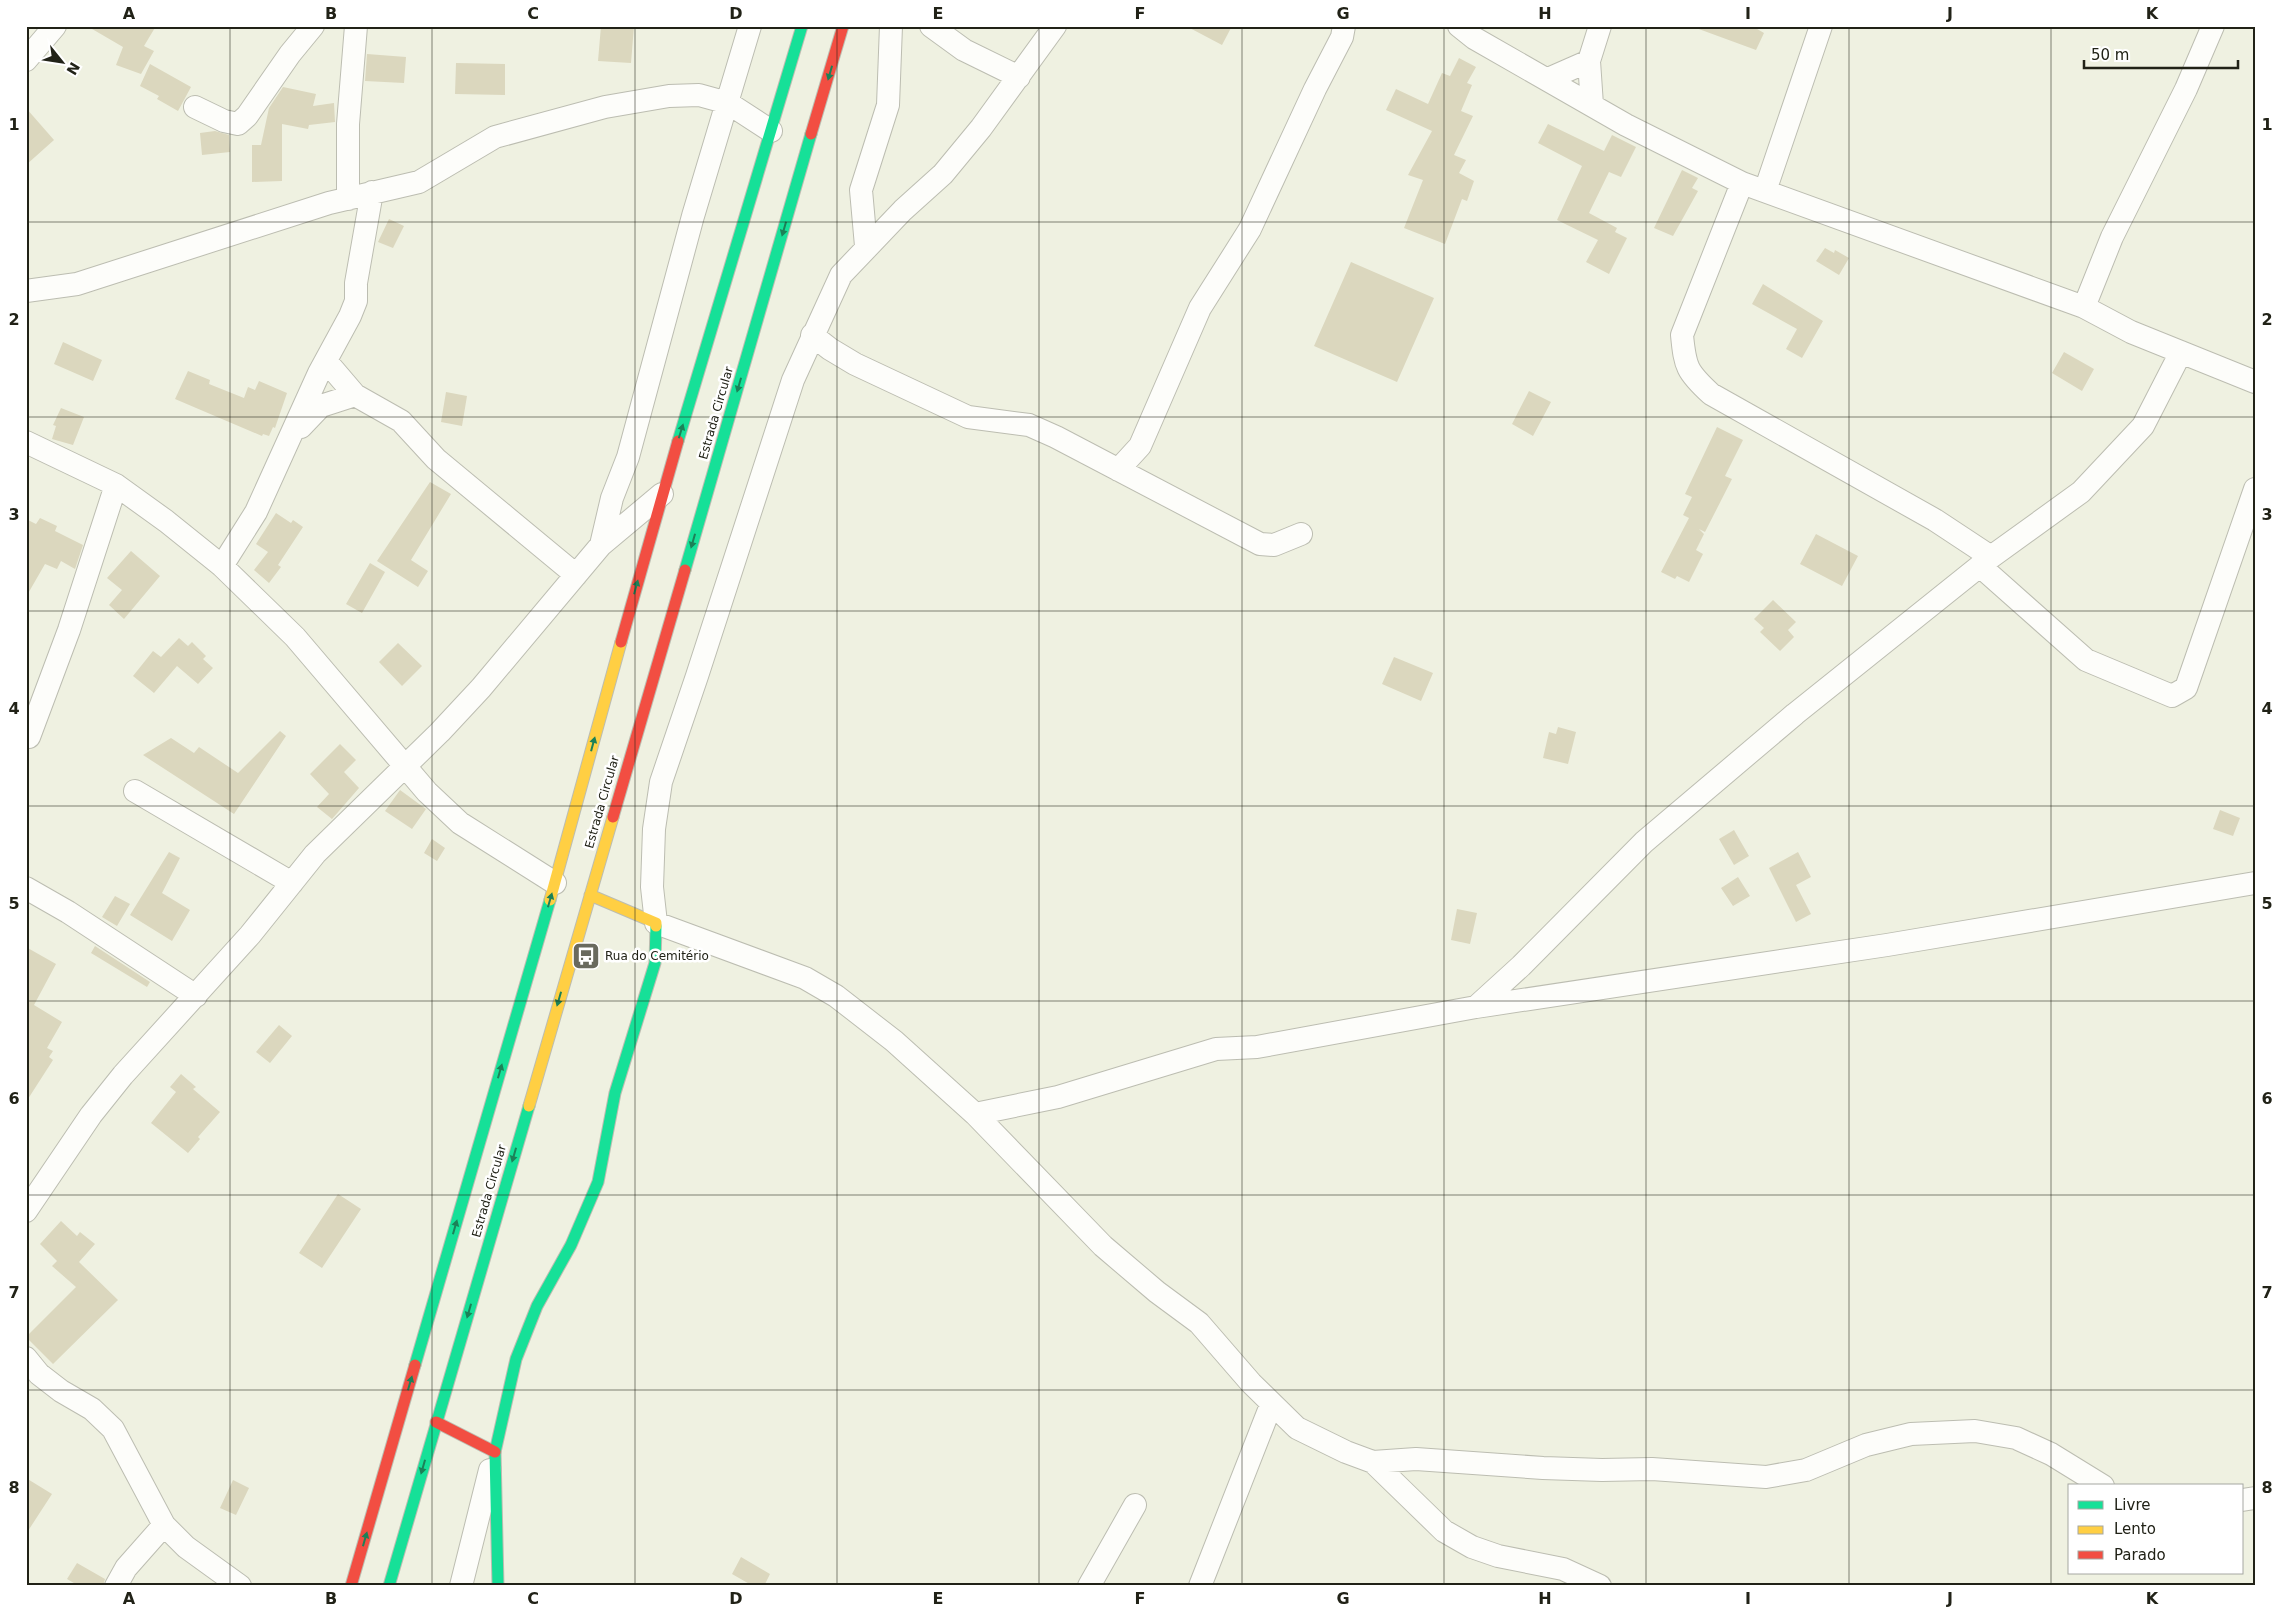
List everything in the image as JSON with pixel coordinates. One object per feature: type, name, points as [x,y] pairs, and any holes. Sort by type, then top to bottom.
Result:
[{"type":"main road","name":"Estrada Circular","points":[[351,1586],[555,883],[662,494],[802,26]]},
{"type":"main road","name":"Estrada Circular","points":[[389,1586],[843,26]]},
{"type":"main road","points":[[498,1586],[495,1452],[516,1359],[536,1306],[571,1245],[598,1182],[615,1093],[655,963],[656,923],[590,895]]},
{"type":"main road","points":[[436,1422],[495,1452]]},
{"type":"street","points":[[26,60],[55,26]]},
{"type":"street","points":[[195,107],[224,121],[238,124],[247,116],[312,26]]},
{"type":"street","points":[[348,200],[348,124],[356,26]]},
{"type":"street","points":[[601,545],[612,498],[628,457],[693,216],[750,26]]},
{"type":"street","points":[[866,246],[861,190],[888,105],[891,26]]},
{"type":"street","points":[[931,26],[964,50],[1019,77]]},
{"type":"street","points":[[1055,26],[1019,77],[943,174],[866,246],[841,275],[812,335],[793,380],[698,676],[661,782],[654,829],[652,887],[656,923],[805,978],[828,992],[894,1041],[975,1114],[1103,1246],[1157,1292],[1199,1323],[1272,1405],[1297,1428],[1322,1442],[1373,1462],[1444,1530],[1472,1547],[1498,1556],[1563,1569],[1600,1586]]},
{"type":"street","points":[[1118,470],[1140,446],[1200,308],[1250,228],[1315,89],[1342,37],[1344,26]]},
{"type":"street","points":[[1459,26],[1474,38],[1626,125],[1742,183],[2084,307],[2131,332],[2255,382]]},
{"type":"street","points":[[1592,105],[1589,61],[1600,26]]},
{"type":"street","points":[[1765,191],[1821,26]]},
{"type":"street","points":[[2084,307],[2112,237],[2186,89],[2213,26]]},
{"type":"street","points":[[1548,79],[1589,61]]},
{"type":"street","points":[[26,291],[77,284],[329,203],[420,182],[495,137],[605,107],[669,96],[699,95],[728,103],[771,131]]},
{"type":"street","points":[[1742,183],[1682,335],[1684,359],[1691,376],[1711,394],[1927,515],[1986,561],[2086,660],[2172,696],[2186,688],[2255,489]]},
{"type":"street","points":[[222,566],[256,512],[326,361],[350,316],[356,301],[356,283],[372,192]]},
{"type":"street","points":[[812,335],[830,349],[855,364],[968,417],[1028,425],[1056,437],[1260,544],[1274,545],[1301,534]]},
{"type":"street","points":[[1476,1007],[1521,966],[1644,842],[1795,714],[1986,561],[2081,492],[2143,426],[2181,352]]},
{"type":"street","points":[[326,361],[355,395],[401,421],[436,459],[576,575]]},
{"type":"street","points":[[290,438],[321,406],[355,395]]},
{"type":"street","points":[[26,442],[116,485],[166,521],[222,566],[295,637],[427,792],[460,823],[555,883]]},
{"type":"street","points":[[29,737],[70,630],[116,485]]},
{"type":"street","points":[[26,1211],[91,1115],[160,1032],[196,996],[250,936],[315,854],[481,688],[601,545],[662,494]]},
{"type":"street","points":[[135,791],[292,883]]},
{"type":"street","points":[[975,1114],[1058,1097],[1216,1049],[1258,1047],[1476,1007],[1887,945],[2255,883]]},
{"type":"street","points":[[26,888],[68,912],[196,996]]},
{"type":"street","points":[[26,1358],[39,1374],[61,1391],[92,1409],[113,1429],[127,1451],[164,1524],[186,1547],[240,1586]]},
{"type":"street","points":[[1200,1586],[1272,1405]]},
{"type":"street","points":[[1373,1462],[1416,1459],[1543,1468],[1652,1469],[1766,1477],[1806,1470],[1866,1445],[1911,1434],[1975,1431],[2016,1438],[2051,1454],[2101,1484]]},
{"type":"street","points":[[461,1586],[495,1452]]},
{"type":"street","points":[[1089,1586],[1135,1504]]},
{"type":"street","points":[[116,1586],[126,1568],[164,1524]]},
{"type":"building","points":[[87,26],[156,26],[144,46],[154,51],[141,74],[116,65],[123,47]]},
{"type":"building","points":[[601,26],[634,26],[631,63],[598,61]]},
{"type":"building","points":[[1186,26],[1232,26],[1222,45]]},
{"type":"building","points":[[1696,26],[1752,26],[1764,33],[1756,50],[1696,28]]},
{"type":"building","points":[[367,54],[406,57],[404,83],[365,81]]},
{"type":"building","points":[[1459,58],[1476,67],[1467,83],[1472,85],[1461,111],[1473,116],[1454,155],[1466,160],[1459,173],[1474,181],[1467,201],[1462,199],[1445,244],[1404,228],[1423,180],[1408,175],[1432,131],[1386,110],[1396,89],[1428,104],[1442,73],[1450,76]]},
{"type":"building","points":[[456,63],[505,64],[505,95],[455,94]]},
{"type":"building","points":[[150,64],[191,87],[178,111],[157,99],[159,96],[140,86]]},
{"type":"building","points":[[283,87],[316,94],[313,106],[334,103],[335,122],[309,125],[308,129],[282,124],[282,181],[252,182],[252,145],[261,145],[269,108]]},
{"type":"building","points":[[26,108],[54,140],[26,165]]},
{"type":"building","points":[[1548,124],[1604,151],[1612,135],[1636,147],[1621,177],[1609,172],[1589,213],[1617,228],[1615,232],[1627,238],[1609,274],[1586,262],[1598,240],[1557,220],[1582,166],[1538,143]]},
{"type":"building","points":[[215,131],[229,135],[230,152],[202,155],[200,133]]},
{"type":"building","points":[[1682,170],[1698,178],[1692,188],[1698,191],[1673,236],[1654,228]]},
{"type":"building","points":[[389,219],[404,226],[393,248],[378,242]]},
{"type":"building","points":[[1825,248],[1834,253],[1835,250],[1849,258],[1839,275],[1816,261]]},
{"type":"building","points":[[1351,262],[1434,298],[1397,382],[1314,346]]},
{"type":"building","points":[[1763,284],[1823,321],[1802,358],[1786,349],[1797,329],[1752,304]]},
{"type":"building","points":[[63,342],[102,360],[93,381],[54,364]]},
{"type":"building","points":[[2064,352],[2094,369],[2082,391],[2052,373]]},
{"type":"building","points":[[188,371],[210,380],[209,384],[244,398],[248,387],[255,390],[259,381],[287,393],[275,428],[273,427],[269,436],[263,434],[262,436],[175,399]]},
{"type":"building","points":[[1529,391],[1551,402],[1533,436],[1512,424]]},
{"type":"building","points":[[446,392],[467,396],[462,426],[441,422]]},
{"type":"building","points":[[61,408],[84,417],[73,445],[52,439],[56,426],[53,425]]},
{"type":"building","points":[[1717,427],[1743,440],[1725,476],[1732,479],[1705,532],[1699,529],[1704,534],[1696,550],[1703,554],[1689,582],[1677,576],[1675,579],[1661,572],[1689,518],[1683,515],[1692,497],[1685,494]]},
{"type":"building","points":[[430,482],[451,494],[411,560],[428,571],[418,587],[377,561]]},
{"type":"building","points":[[276,513],[291,523],[293,520],[303,527],[278,565],[281,567],[269,583],[254,570],[268,552],[256,544]]},
{"type":"building","points":[[40,518],[57,526],[55,531],[83,545],[75,569],[61,561],[57,569],[45,564],[26,597],[26,519],[36,524]]},
{"type":"building","points":[[1816,534],[1858,556],[1842,586],[1800,564]]},
{"type":"building","points":[[131,551],[160,576],[124,619],[109,605],[122,590],[107,578]]},
{"type":"building","points":[[370,563],[385,572],[362,613],[346,604]]},
{"type":"building","points":[[1773,600],[1796,622],[1788,630],[1794,637],[1780,651],[1760,632],[1764,628],[1754,619]]},
{"type":"building","points":[[179,638],[188,646],[192,642],[206,656],[203,659],[213,668],[198,684],[177,666],[154,693],[133,676],[153,651],[161,657]]},
{"type":"building","points":[[398,643],[422,666],[402,686],[379,662]]},
{"type":"building","points":[[1394,657],[1433,673],[1421,701],[1382,684]]},
{"type":"building","points":[[1558,727],[1576,732],[1568,764],[1543,758],[1549,732],[1556,734]]},
{"type":"building","points":[[280,731],[286,736],[234,814],[143,755],[171,738],[194,753],[199,747],[238,773]]},
{"type":"building","points":[[340,744],[356,760],[344,772],[359,788],[332,819],[317,807],[329,794],[310,774]]},
{"type":"building","points":[[400,790],[426,809],[412,829],[385,811]]},
{"type":"building","points":[[2220,810],[2240,818],[2233,836],[2213,829]]},
{"type":"building","points":[[1734,830],[1749,856],[1734,865],[1719,839]]},
{"type":"building","points":[[432,839],[445,848],[437,861],[424,853]]},
{"type":"building","points":[[169,852],[180,858],[162,893],[190,910],[172,941],[130,915]]},
{"type":"building","points":[[1798,852],[1811,877],[1796,885],[1811,914],[1796,922],[1769,868]]},
{"type":"building","points":[[1738,877],[1750,896],[1733,906],[1721,888]]},
{"type":"building","points":[[115,896],[130,904],[117,926],[102,917]]},
{"type":"building","points":[[1457,909],[1477,913],[1470,944],[1451,940]]},
{"type":"building","points":[[95,946],[150,982],[147,987],[91,953]]},
{"type":"building","points":[[26,947],[56,964],[34,1005],[62,1022],[47,1048],[53,1051],[49,1057],[53,1060],[26,1102]]},
{"type":"building","points":[[279,1025],[292,1036],[270,1063],[256,1052]]},
{"type":"building","points":[[181,1074],[196,1087],[193,1089],[220,1112],[198,1137],[200,1139],[188,1153],[151,1123],[176,1092],[170,1087]]},
{"type":"building","points":[[338,1194],[361,1209],[322,1268],[299,1253]]},
{"type":"building","points":[[61,1221],[77,1236],[80,1232],[95,1244],[79,1262],[118,1300],[53,1364],[26,1337],[76,1287],[52,1266],[57,1261],[40,1244]]},
{"type":"building","points":[[26,1478],[52,1494],[26,1534]]},
{"type":"building","points":[[233,1480],[249,1488],[236,1515],[220,1508]]},
{"type":"building","points":[[741,1557],[770,1574],[764,1586],[753,1586],[732,1574]]},
{"type":"building","points":[[77,1563],[105,1579],[103,1586],[79,1586],[67,1579]]},
{"type":"traffic: fast","points":[[678,441],[802,26]]},
{"type":"traffic: fast","points":[[685,570],[811,134]]},
{"type":"traffic: fast","points":[[415,1365],[550,900]]},
{"type":"traffic: fast","points":[[498,1586],[495,1452],[516,1359],[537,1306],[571,1245],[598,1182],[615,1093],[655,963],[656,926]]},
{"type":"traffic: fast","points":[[389,1586],[529,1106]]},
{"type":"traffic: slow","points":[[550,900],[621,642]]},
{"type":"traffic: slow","points":[[529,1106],[613,817]]},
{"type":"traffic: slow","points":[[590,895],[656,923],[656,926]]},
{"type":"traffic: jam","points":[[811,134],[843,26]]},
{"type":"traffic: jam","points":[[621,642],[678,441]]},
{"type":"traffic: jam","points":[[613,817],[685,570]]},
{"type":"traffic: jam","points":[[351,1586],[415,1365]]},
{"type":"traffic: jam","points":[[436,1422],[495,1452]]},
{"type":"place","name":"Rua do Cemitério","points":[[586,956]]}]
